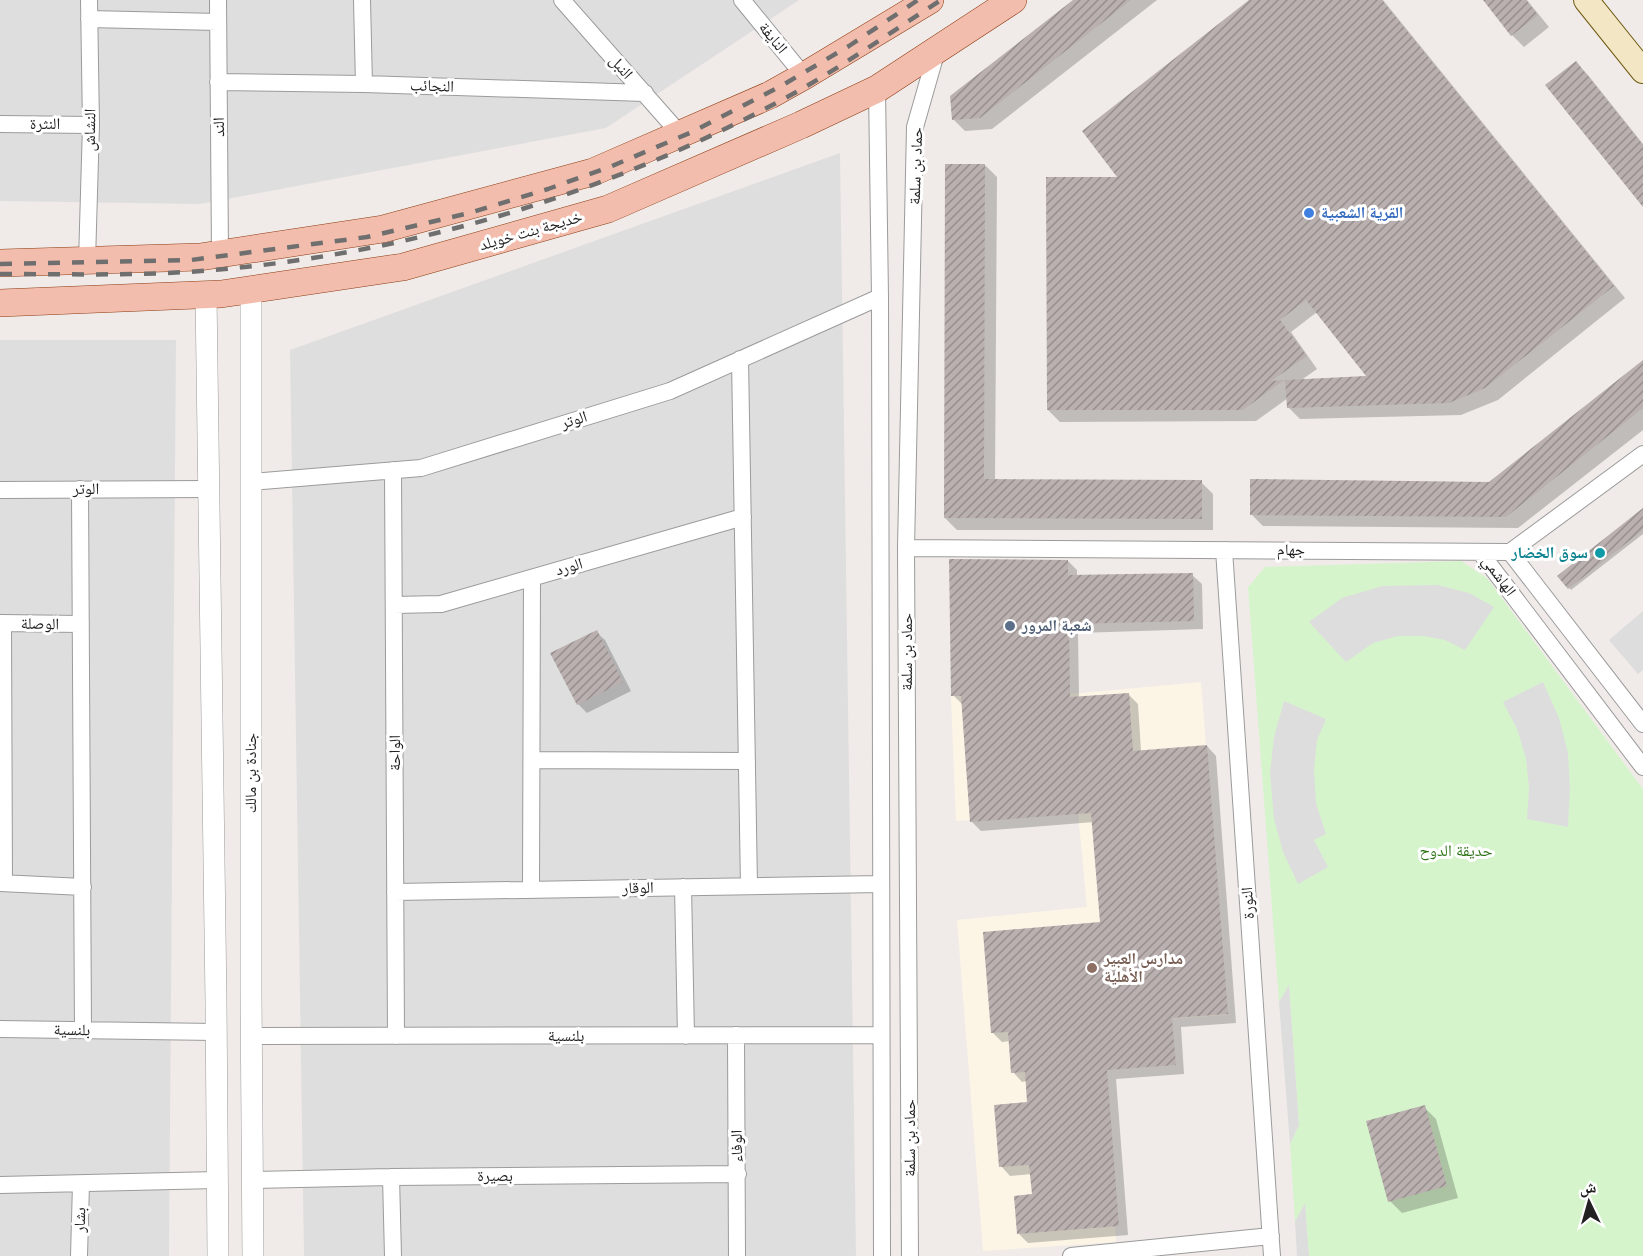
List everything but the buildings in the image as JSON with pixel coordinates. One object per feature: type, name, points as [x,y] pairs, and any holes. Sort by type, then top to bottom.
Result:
[{"type":"main road","points":[[0,263],[200,257],[383,229],[593,172],[770,95],[930,0]]},
{"type":"main road","name":"خديجة بنت خويلد","points":[[0,303],[206,295],[403,267],[608,209],[790,130],[877,89],[1013,0]]},
{"type":"main road","points":[[1586,0],[1643,71]]},
{"type":"street","name":"النشاش","points":[[87,261],[91,124],[89,0]]},
{"type":"street","name":"الند","points":[[218,0],[220,254]]},
{"type":"street","points":[[362,0],[364,84]]},
{"type":"street","name":"النبل","points":[[562,0],[680,134]]},
{"type":"street","name":"النايفة","points":[[742,0],[804,76]]},
{"type":"street","points":[[89,19],[218,22]]},
{"type":"street","name":"حماد بن سلمة","points":[[910,1256],[906,548],[915,127],[937,50]]},
{"type":"street","name":"النجائب","points":[[218,82],[645,93]]},
{"type":"street","name":"حماد بن سلمة","points":[[877,89],[880,297],[882,1256]]},
{"type":"street","name":"النثرة","points":[[0,124],[91,124]]},
{"type":"street","name":"جنادة بن مالك","points":[[251,290],[253,1256]]},
{"type":"street","points":[[206,295],[218,1256]]},
{"type":"street","name":"الوتر","points":[[251,482],[421,468],[670,391],[880,297]]},
{"type":"street","points":[[740,359],[749,886]]},
{"type":"street","points":[[1510,552],[1643,454]]},
{"type":"street","name":"الواحة","points":[[393,470],[396,1036]]},
{"type":"street","points":[[80,489],[83,1030]]},
{"type":"street","name":"الوتر","points":[[0,490],[209,489]]},
{"type":"street","name":"الورد","points":[[394,605],[441,604],[743,517]]},
{"type":"street","name":"جهام","points":[[906,548],[1510,552]]},
{"type":"street","name":"النورة","points":[[1224,550],[1272,1256]]},
{"type":"street","name":"الهاشمي","points":[[1643,724],[1510,552],[1480,552],[1643,767]]},
{"type":"street","points":[[531,890],[532,578]]},
{"type":"street","points":[[1,623],[2,883],[83,887]]},
{"type":"street","name":"الوصلة","points":[[1,623],[81,624]]},
{"type":"street","points":[[531,760],[747,761]]},
{"type":"street","name":"الوقار","points":[[395,892],[881,884]]},
{"type":"street","points":[[683,887],[686,1036]]},
{"type":"street","name":"بلنسية","points":[[0,1029],[216,1032]]},
{"type":"street","name":"الوفاء","points":[[736,1035],[737,1256]]},
{"type":"street","name":"بلنسية","points":[[251,1036],[881,1035]]},
{"type":"street","name":"بصيرة","points":[[253,1180],[738,1174]]},
{"type":"street","points":[[391,1177],[393,1256]]},
{"type":"street","points":[[0,1185],[217,1180]]},
{"type":"street","name":"بشار","points":[[79,1256],[81,1184]]},
{"type":"street","points":[[1071,1256],[1271,1236]]},
{"type":"shaded area","points":[[0,0],[799,0],[606,128],[200,204],[0,201]]},
{"type":"shaded area","points":[[840,153],[856,1256],[304,1256],[290,350]]},
{"type":"shaded area","points":[[0,340],[176,340],[169,1256],[0,1256]]},
{"type":"shaded area","points":[[1438,585],[1469,593],[1494,607],[1465,650],[1445,640],[1424,636],[1398,636],[1373,643],[1346,662],[1309,622],[1342,598],[1382,586]]},
{"type":"shaded area","points":[[1643,611],[1643,670],[1638,674],[1609,640]]},
{"type":"shaded area","name":"مدارس العبير الأهلية","points":[[1201,682],[1227,1015],[1169,1019],[1104,1070],[1116,1242],[983,1251],[957,920],[1087,907],[1078,813],[956,821],[951,696],[1070,694]]},
{"type":"shaded area","points":[[1543,682],[1559,718],[1568,753],[1570,788],[1568,827],[1527,819],[1529,788],[1526,758],[1517,729],[1503,702]]},
{"type":"shaded area","points":[[1284,701],[1326,719],[1317,740],[1314,770],[1316,803],[1326,834],[1314,840],[1328,867],[1298,884],[1283,852],[1274,819],[1270,773],[1274,737]]},
{"type":"shaded area","points":[[1289,985],[1299,1125],[1290,1144],[1279,1002]]},
{"type":"shaded area","points":[[1305,1203],[1309,1256],[1297,1256],[1295,1222]]},
{"type":"green space","name":"حديقة الدوح","points":[[1461,561],[1487,578],[1643,789],[1643,1256],[1309,1256],[1305,1204],[1295,1222],[1290,1144],[1299,1125],[1289,987],[1279,1002],[1248,587],[1265,567]]},
{"type":"railway","points":[[0,264],[191,260],[367,237],[469,213],[548,189],[612,166],[692,132],[781,86],[849,46],[918,0]]},
{"type":"railway","points":[[0,274],[151,274],[276,263],[426,236],[499,216],[572,193],[643,166],[712,135],[780,101],[821,77],[941,0]]},
{"type":"place","name":"القرية الشعبية","points":[[1309,213]]},
{"type":"place","name":"سوق الخضار","points":[[1600,553]]},
{"type":"place","name":"شعبة المرور","points":[[1010,626]]},
{"type":"place","name":"مدارس العبير الأهلية","points":[[1092,968]]}]
